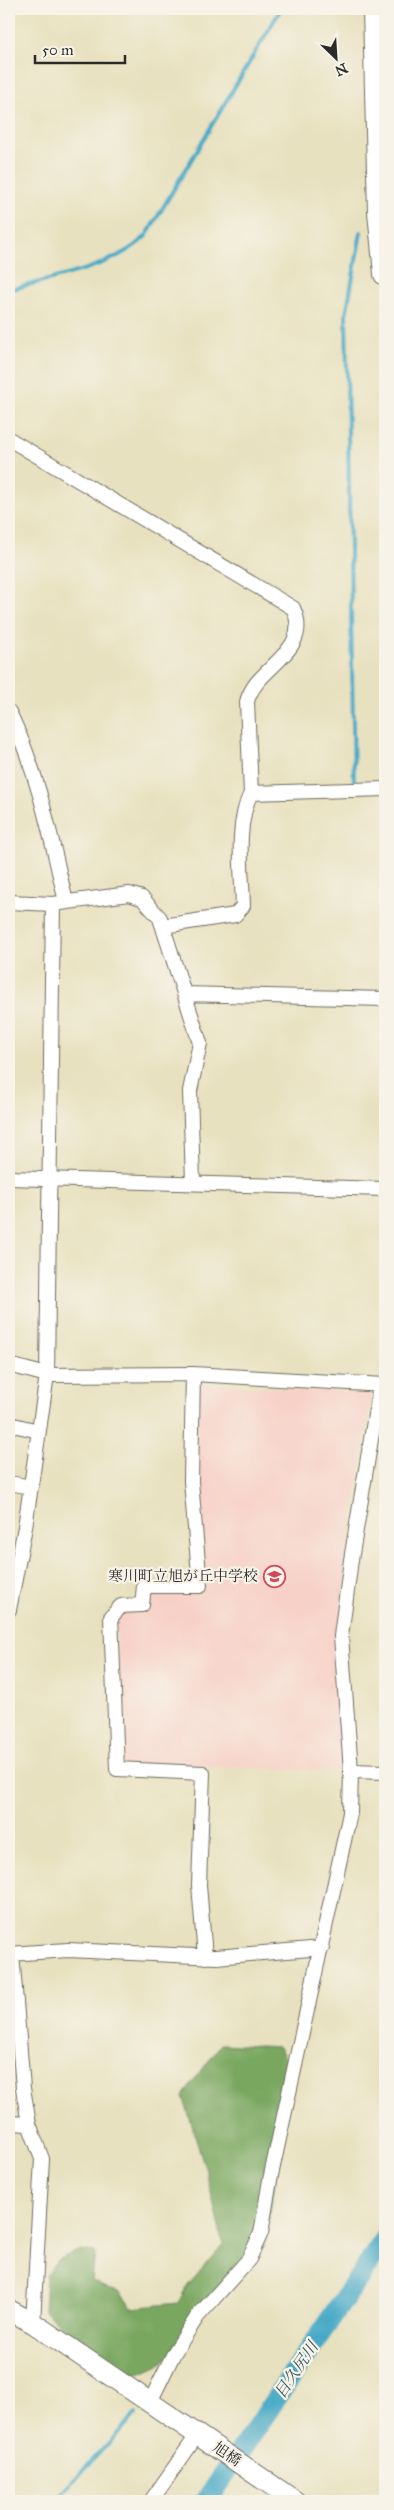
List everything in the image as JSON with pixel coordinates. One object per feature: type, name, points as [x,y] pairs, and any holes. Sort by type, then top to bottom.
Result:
[{"type":"main road","points":[[374,9],[381,80],[379,212],[385,274]]},
{"type":"street","points":[[9,439],[293,608],[296,616],[296,636],[290,649],[250,689],[247,702],[251,793],[246,804],[241,849],[244,906],[235,915],[163,926]]},
{"type":"street","points":[[9,712],[33,774],[49,829],[60,903],[48,1179],[47,1375],[25,1527],[11,1578],[9,1610]]},
{"type":"street","points":[[251,793],[385,789]]},
{"type":"street","points":[[9,902],[60,903],[129,894],[142,898],[160,918],[200,1043],[196,1056],[190,1098],[193,1182]]},
{"type":"street","points":[[184,994],[385,999]]},
{"type":"street","points":[[9,1178],[385,1189]]},
{"type":"street","points":[[9,1365],[47,1375],[193,1374],[383,1385],[351,1560],[341,1636],[351,1771],[350,1813],[272,2170],[261,2233],[249,2259],[197,2317],[174,2353],[150,2402]]},
{"type":"street","points":[[193,1374],[191,1481],[200,1586],[144,1586],[142,1605],[121,1606],[111,1618],[117,1769],[203,1773],[199,1885],[205,1957]]},
{"type":"street","points":[[9,1424],[39,1431]]},
{"type":"street","points":[[9,1483],[31,1487]]},
{"type":"street","points":[[351,1771],[385,1772]]},
{"type":"street","points":[[33,2323],[42,2159],[30,2124],[23,2088],[10,1954],[68,1950],[205,1957],[322,1948]]},
{"type":"street","points":[[9,2123],[30,2124]]},
{"type":"street","name":"旭橋","points":[[9,2310],[33,2323],[296,2501]]},
{"type":"street","points":[[151,2501],[200,2436]]},
{"type":"shaded area","name":"寒川町立旭が丘中学校","points":[[198,1384],[372,1393],[346,1560],[345,1771],[123,1764],[117,1621],[123,1612],[149,1593],[206,1591],[197,1479]]},
{"type":"green space","points":[[221,2044],[279,2047],[287,2061],[277,2172],[264,2247],[212,2300],[166,2361],[144,2371],[135,2372],[95,2356],[44,2310],[46,2275],[57,2260],[80,2250],[95,2252],[92,2281],[120,2292],[132,2308],[178,2303],[186,2288],[223,2244],[206,2171],[183,2096]]},
{"type":"waterway","points":[[9,290],[100,264],[117,257],[146,236],[281,9]]},
{"type":"waterway","points":[[354,784],[346,315],[361,232]]},
{"type":"waterway","name":"目久尻川","points":[[206,2501],[385,2239]]},
{"type":"waterway","points":[[54,2501],[136,2414]]},
{"type":"place","name":"寒川町立旭が丘中学校","points":[[274,1576]]}]
